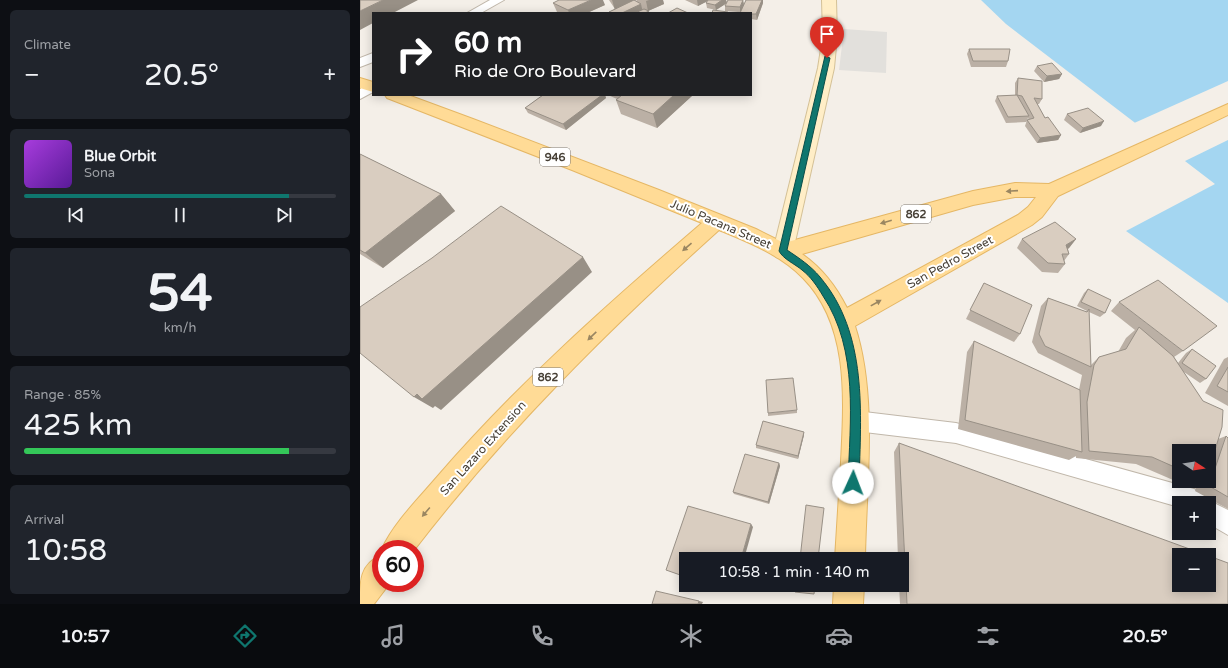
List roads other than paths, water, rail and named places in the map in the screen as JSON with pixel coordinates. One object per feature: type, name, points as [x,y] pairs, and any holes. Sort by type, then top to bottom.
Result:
[{"type":"main road","points":[[783,251],[826,68],[830,36],[829,0]]},
{"type":"main road","name":"Julio Pacana Street","points":[[396,96],[605,176],[716,222],[783,251],[805,267],[828,295],[842,322],[850,350],[856,421],[850,552]]},
{"type":"main road","name":"San Pedro Street","points":[[783,251],[980,196],[1015,190],[1057,188],[1228,109]]},
{"type":"main road","name":"San Pedro Street","points":[[842,322],[1025,220],[1035,212],[1057,188]]},
{"type":"main road","name":"San Lazaro Extension","points":[[404,540],[484,444],[548,377],[617,311],[716,222]]},
{"type":"main road","points":[[360,597],[372,582]]},
{"type":"main road","points":[[848,604],[849,592]]},
{"type":"lane","points":[[474,12],[499,0]]},
{"type":"lane","points":[[360,63],[372,58]]},
{"type":"lane","points":[[856,421],[956,433],[1179,496]]},
{"type":"lane","points":[[1216,515],[1228,523]]},
{"type":"water","points":[[981,0],[1228,0],[1228,303],[1126,231],[1215,184],[1006,24]]}]
